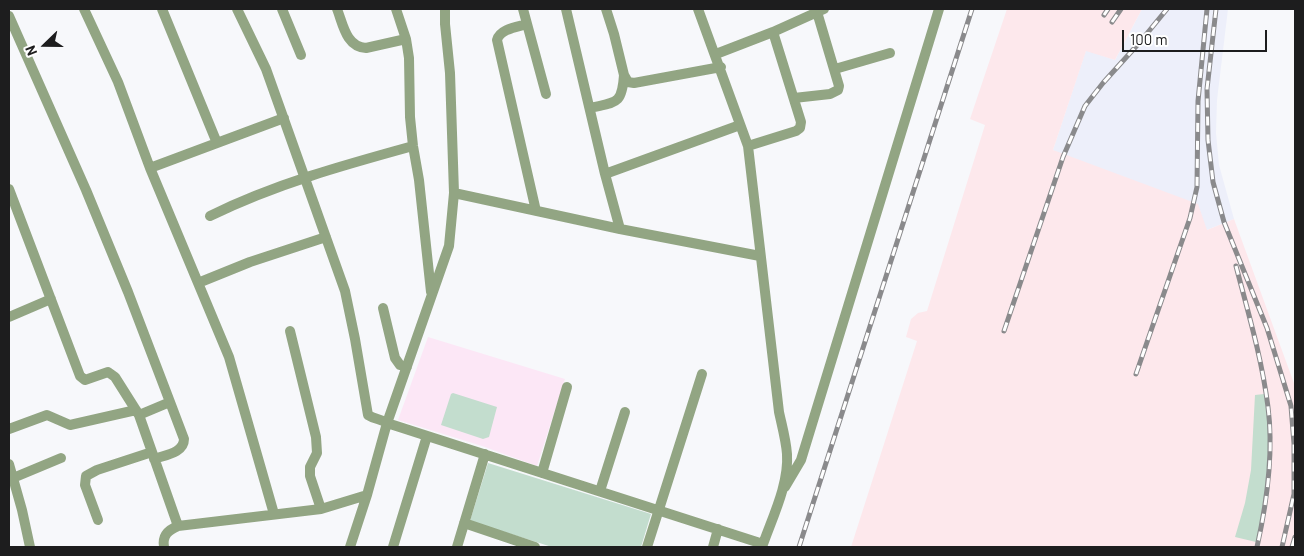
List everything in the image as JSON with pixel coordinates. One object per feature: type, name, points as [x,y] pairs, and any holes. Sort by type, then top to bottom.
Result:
[{"type":"street","points":[[84,9],[118,82],[150,168],[229,357],[274,514]]},
{"type":"street","points":[[162,9],[218,143]]},
{"type":"street","points":[[237,9],[266,69],[345,292],[368,415],[387,423],[430,434],[489,453],[718,529],[763,546],[781,494],[787,456],[779,412],[748,146],[721,67],[698,9]]},
{"type":"street","points":[[282,9],[301,55]]},
{"type":"street","points":[[337,9],[347,38],[360,48],[406,39]]},
{"type":"street","points":[[396,9],[406,39],[410,117],[432,295]]},
{"type":"street","points":[[350,547],[387,423],[449,246],[454,193],[450,73],[445,9]]},
{"type":"street","points":[[523,9],[546,94]]},
{"type":"street","points":[[566,9],[620,229]]},
{"type":"street","points":[[590,108],[617,100],[623,90],[624,76],[606,9]]},
{"type":"street","points":[[781,494],[801,460],[939,9]]},
{"type":"street","points":[[716,54],[773,32],[820,10],[839,86],[838,90],[794,98]]},
{"type":"street","points":[[9,16],[86,190],[128,292],[184,439],[184,445],[180,449],[98,470],[86,476],[85,485],[98,520]]},
{"type":"street","points":[[527,24],[502,32],[497,40],[536,211]]},
{"type":"street","points":[[748,146],[796,131],[800,128],[801,122],[773,32]]},
{"type":"street","points":[[834,70],[890,53]]},
{"type":"street","points":[[624,76],[628,82],[634,83],[721,67]]},
{"type":"street","points":[[150,168],[284,118]]},
{"type":"street","points":[[605,174],[740,125]]},
{"type":"street","points":[[210,216],[304,177],[413,146]]},
{"type":"street","points":[[9,189],[80,376],[85,380],[108,372],[112,374],[137,413],[178,526]]},
{"type":"street","points":[[454,193],[620,229],[760,256]]},
{"type":"street","points":[[198,283],[250,262],[326,237]]},
{"type":"street","points":[[9,317],[51,299]]},
{"type":"street","points":[[383,308],[396,362],[407,367]]},
{"type":"street","points":[[290,331],[317,446],[317,454],[310,467],[310,476],[321,509]]},
{"type":"street","points":[[647,547],[702,374]]},
{"type":"street","points":[[542,472],[567,387]]},
{"type":"street","points":[[9,429],[47,415],[70,426],[137,413],[170,402]]},
{"type":"street","points":[[600,491],[625,412]]},
{"type":"street","points":[[393,547],[430,434]]},
{"type":"street","points":[[456,547],[489,453]]},
{"type":"street","points":[[13,478],[61,458]]},
{"type":"street","points":[[9,464],[30,547]]},
{"type":"street","points":[[164,547],[164,536],[170,529],[178,526],[321,509],[367,495]]},
{"type":"street","points":[[464,523],[519,545],[535,547]]},
{"type":"street","points":[[713,547],[718,529]]},
{"type":"shaded area","points":[[1007,9],[1142,9],[1115,60],[1086,51],[1053,150],[1198,204],[1207,230],[1234,219],[1295,386],[1295,547],[851,547],[917,341],[906,337],[911,319],[918,313],[927,311],[985,125],[970,119]]},
{"type":"shaded area","points":[[1142,9],[1228,9],[1217,100],[1216,133],[1219,165],[1234,219],[1207,230],[1053,150],[1086,50],[1115,60]]},
{"type":"shaded area","points":[[428,337],[565,379],[537,466],[482,446],[398,420]]},
{"type":"green space","points":[[453,393],[497,407],[489,437],[483,439],[441,425],[451,394]]},
{"type":"green space","points":[[1264,394],[1268,431],[1268,469],[1256,542],[1235,537],[1245,503],[1251,470],[1255,395]]},
{"type":"green space","points":[[488,463],[651,514],[641,547],[552,547],[470,521]]},
{"type":"railway","points":[[799,547],[972,9]]},
{"type":"railway","points":[[1104,15],[1108,9]]},
{"type":"railway","points":[[1112,22],[1121,9]]},
{"type":"railway","points":[[1004,331],[1063,157],[1085,106],[1167,9]]},
{"type":"railway","points":[[1136,374],[1190,218],[1197,187],[1198,101],[1207,9]]},
{"type":"railway","points":[[1216,9],[1207,89],[1208,140],[1213,182],[1224,222],[1267,328],[1291,406],[1294,444],[1294,494],[1282,547]]},
{"type":"railway","points":[[1236,266],[1258,353],[1270,425],[1269,478],[1257,547]]},
{"type":"railway","points":[[1292,547],[1295,537]]}]
